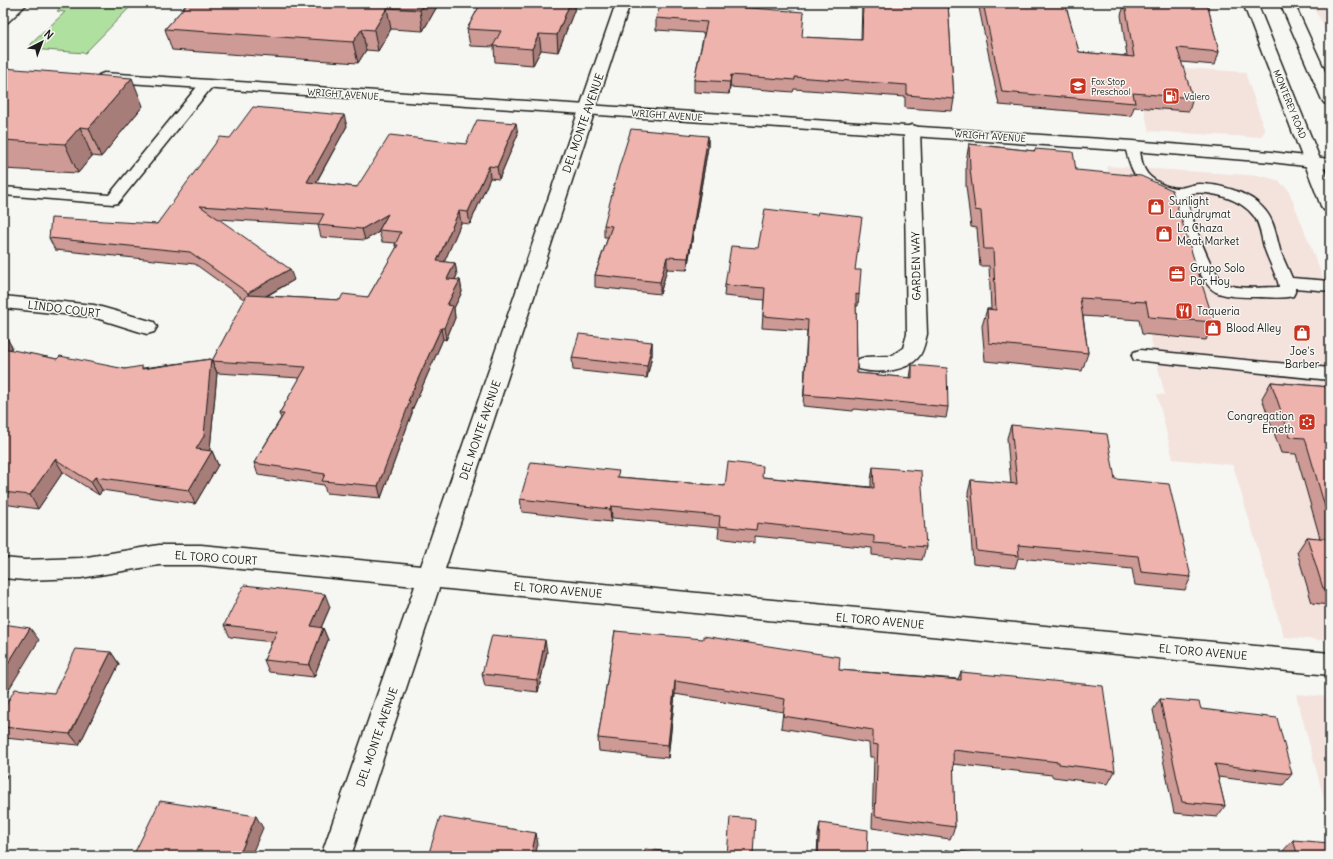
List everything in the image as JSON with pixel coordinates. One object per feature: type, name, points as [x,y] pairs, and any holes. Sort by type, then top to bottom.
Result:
[{"type":"street","points":[[3,18],[21,3]]},
{"type":"street","name":"DEL MONTE AVENUE","points":[[336,856],[623,3]]},
{"type":"street","name":"MONTEREY ROAD","points":[[1250,3],[1330,206]]},
{"type":"street","points":[[1286,3],[1330,100]]},
{"type":"street","name":"WRIGHT AVENUE","points":[[87,76],[206,85],[912,130],[1132,146],[1330,164]]},
{"type":"street","name":"GARDEN WAY","points":[[866,364],[894,363],[912,352],[917,334],[912,130]]},
{"type":"street","name":"LINDO COURT","points":[[3,302],[94,311],[147,327]]},
{"type":"street","name":"EL TORO COURT","points":[[3,568],[26,570],[81,568],[159,555],[201,555],[430,578]]},
{"type":"street","name":"EL TORO AVENUE","points":[[430,578],[1330,664]]},
{"type":"lane","points":[[3,191],[113,200],[206,85]]},
{"type":"lane","points":[[1132,146],[1139,172],[1145,178],[1163,189],[1183,193],[1191,189],[1232,194],[1258,210],[1264,219],[1274,252],[1286,282],[1287,292],[1229,290],[1214,284],[1197,250],[1176,192]]},
{"type":"lane","points":[[1286,282],[1330,286]]},
{"type":"lane","points":[[1140,356],[1330,374]]},
{"type":"shaded area","points":[[1310,3],[1330,3],[1330,29],[1326,28]]},
{"type":"shaded area","points":[[1134,65],[1245,72],[1265,131],[1261,136],[1251,137],[1149,131]]},
{"type":"shaded area","points":[[1107,166],[1262,176],[1277,180],[1288,189],[1330,296],[1330,641],[1284,637],[1233,465],[1173,459],[1157,394],[1165,395]]},
{"type":"shaded area","points":[[1296,694],[1330,697],[1330,821]]},
{"type":"green space","points":[[65,3],[134,3],[85,53],[31,49],[31,44],[65,12],[57,11]]},
{"type":"building","points":[[188,3],[424,3],[420,10],[387,8],[374,30],[362,29],[353,42],[165,29]]},
{"type":"building","points":[[481,3],[570,3],[557,35],[539,34],[532,49],[493,46],[501,31],[467,29]]},
{"type":"building","points":[[661,3],[712,3],[711,5],[804,12],[802,37],[862,40],[863,3],[948,3],[954,99],[907,95],[907,85],[795,77],[795,80],[731,75],[730,82],[694,80],[707,22],[656,18]]},
{"type":"building","points":[[983,3],[1065,3],[1079,52],[1134,57],[1125,3],[1207,3],[1219,52],[1177,48],[1193,98],[1133,93],[1135,103],[1002,92]]},
{"type":"building","points":[[3,68],[132,78],[89,128],[80,127],[65,144],[3,140]]},
{"type":"building","points":[[253,107],[344,115],[307,182],[357,187],[390,135],[466,144],[477,120],[516,123],[497,167],[489,166],[468,212],[459,211],[437,261],[455,263],[447,279],[460,280],[447,305],[453,306],[444,328],[441,328],[408,401],[410,401],[378,486],[322,481],[325,474],[254,463],[284,414],[279,414],[306,367],[212,361],[247,295],[340,300],[343,294],[368,297],[398,245],[395,245],[401,232],[379,230],[388,214],[362,229],[318,225],[324,214],[200,206],[290,269],[248,293],[190,252],[49,238],[51,218],[157,224],[220,137],[230,138]]},
{"type":"building","points":[[631,129],[708,136],[688,258],[667,257],[660,282],[595,275],[612,226],[604,225],[619,167]]},
{"type":"building","points":[[969,144],[1035,151],[1035,149],[1073,152],[1076,170],[1141,176],[1172,190],[1214,322],[1149,317],[1146,302],[1080,298],[1088,353],[989,343],[987,309],[996,310],[993,249],[984,249],[981,211],[975,210],[970,169]]},
{"type":"building","points":[[765,209],[817,215],[818,212],[862,217],[855,270],[861,270],[859,295],[856,294],[857,373],[912,378],[912,365],[947,368],[948,407],[855,398],[804,395],[808,320],[763,316],[765,288],[725,285],[731,246],[758,248]]},
{"type":"building","points":[[579,334],[652,342],[647,366],[572,358]]},
{"type":"building","points":[[3,348],[57,359],[60,356],[125,369],[142,366],[142,369],[211,359],[204,436],[196,449],[212,451],[189,490],[95,477],[91,482],[55,459],[30,495],[3,492]]},
{"type":"building","points":[[1271,382],[1330,387],[1330,524],[1305,438],[1290,437]]},
{"type":"building","points":[[1011,425],[1107,434],[1115,479],[1169,484],[1191,577],[1141,572],[1138,556],[1018,545],[1019,556],[977,551],[971,480],[1017,484]]},
{"type":"building","points":[[531,462],[619,471],[617,477],[725,486],[728,462],[763,466],[762,477],[874,488],[873,467],[921,471],[926,547],[874,543],[874,536],[757,523],[756,530],[719,526],[720,516],[611,506],[610,509],[520,499]]},
{"type":"building","points":[[1307,537],[1330,539],[1330,589],[1323,588]]},
{"type":"building","points":[[244,585],[325,594],[311,626],[323,628],[309,665],[264,660],[277,631],[224,625]]},
{"type":"building","points":[[3,624],[30,628],[3,672]]},
{"type":"building","points":[[615,631],[703,639],[703,636],[840,657],[839,670],[961,680],[961,672],[1103,686],[1115,771],[1059,764],[1059,762],[953,750],[955,827],[875,816],[878,745],[873,744],[873,730],[783,716],[785,699],[675,681],[668,745],[598,738]]},
{"type":"building","points":[[492,635],[545,640],[537,680],[482,674]]},
{"type":"building","points":[[76,649],[111,652],[70,734],[3,727],[3,710],[15,689],[54,693]]},
{"type":"building","points":[[1160,699],[1199,702],[1201,709],[1277,718],[1292,774],[1215,764],[1225,806],[1182,802]]},
{"type":"building","points":[[160,801],[256,816],[239,856],[133,856]]},
{"type":"building","points":[[440,817],[536,833],[531,856],[428,856]]},
{"type":"building","points":[[730,817],[755,819],[753,856],[727,856]]},
{"type":"building","points":[[820,823],[868,830],[867,856],[818,856]]},
{"type":"building","points":[[1293,840],[1330,843],[1330,856],[1298,856]]},
{"type":"building","points":[[645,849],[696,855],[696,856],[644,856]]},
{"type":"building","points":[[946,850],[998,856],[946,856]]},
{"type":"place","name":"Fox Stop Preschool","points":[[1078,86]]},
{"type":"place","name":"Valero","points":[[1171,96]]},
{"type":"place","name":"Sunlight Laundrymat","points":[[1156,207]]},
{"type":"place","name":"La Chaza Meat Market","points":[[1164,234]]},
{"type":"place","name":"Grupo Solo Por Hoy","points":[[1177,274]]},
{"type":"place","name":"Taqueria","points":[[1184,311]]},
{"type":"place","name":"Blood Alley","points":[[1213,328]]},
{"type":"place","name":"Joe's Barber","points":[[1302,333]]},
{"type":"place","name":"Congregation Emeth","points":[[1307,422]]}]
